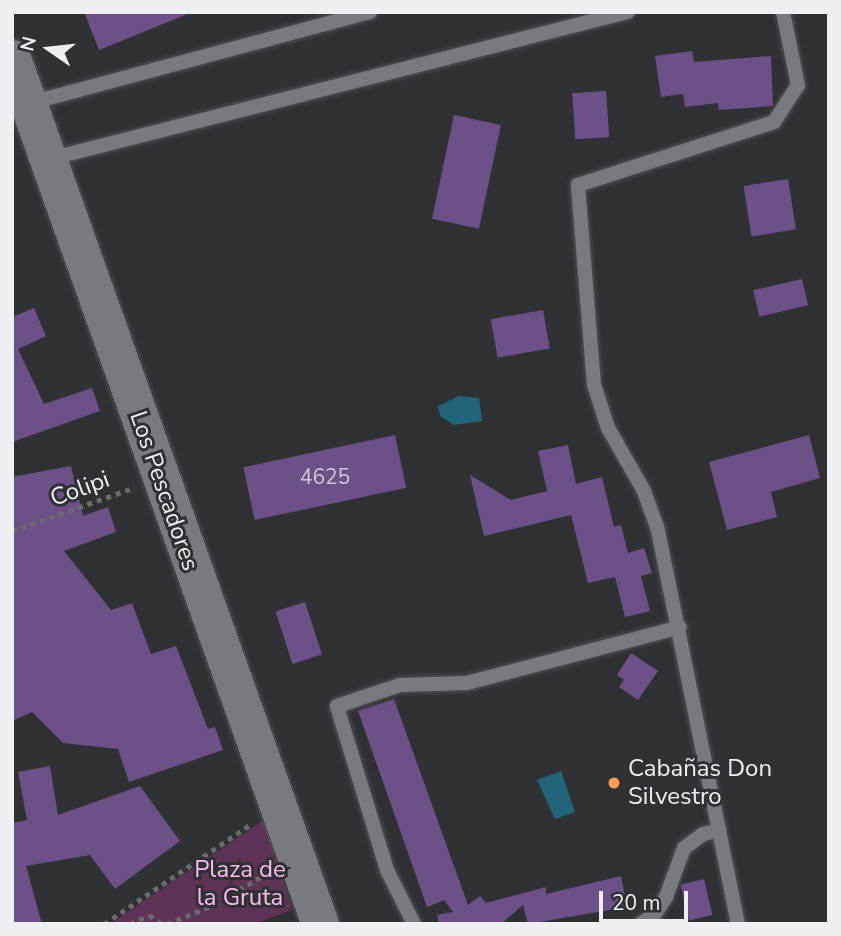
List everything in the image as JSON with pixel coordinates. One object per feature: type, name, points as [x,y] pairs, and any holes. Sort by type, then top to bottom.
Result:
[{"type":"street","name":"Los Pescadores","points":[[12,58],[30,103],[159,479],[320,924]]},
{"type":"lane","points":[[30,103],[370,12]]},
{"type":"lane","points":[[49,159],[628,12]]},
{"type":"lane","points":[[738,924],[680,627],[652,507],[608,428],[594,385],[578,185],[774,122],[798,85],[783,12]]},
{"type":"lane","points":[[414,924],[387,870],[337,706],[400,685],[467,683],[680,627]]},
{"type":"lane","points":[[640,924],[654,915],[666,897],[684,848],[703,835],[720,830]]},
{"type":"path","name":"Colipi","points":[[12,531],[159,479]]},
{"type":"path","points":[[104,924],[134,907],[277,805]]},
{"type":"path","points":[[130,924],[137,917],[149,915],[164,924],[213,905],[295,857]]},
{"type":"path","points":[[134,907],[137,917]]},
{"type":"green space","name":"Plaza de la Gruta","points":[[264,820],[292,910],[253,924],[110,924]]},
{"type":"water","points":[[459,396],[479,398],[482,421],[454,425],[440,416],[438,406]]},
{"type":"water","points":[[561,771],[575,812],[555,819],[537,780]]},
{"type":"building","points":[[84,12],[190,12],[190,13],[99,50]]},
{"type":"building","points":[[692,51],[694,62],[771,56],[773,106],[719,110],[718,103],[685,107],[683,94],[661,97],[655,56]]},
{"type":"building","points":[[606,91],[609,137],[575,139],[572,93]]},
{"type":"building","points":[[454,115],[501,125],[479,229],[432,219]]},
{"type":"building","points":[[788,179],[796,229],[752,236],[744,186]]},
{"type":"building","points":[[802,279],[808,305],[759,317],[753,290]]},
{"type":"building","points":[[34,308],[46,336],[18,349],[44,404],[92,388],[100,411],[12,442],[12,317]]},
{"type":"building","points":[[543,310],[550,348],[498,358],[491,319]]},
{"type":"building","points":[[395,435],[406,488],[255,520],[243,467]]},
{"type":"building","points":[[809,435],[820,478],[771,492],[777,517],[727,530],[709,462]]},
{"type":"building","points":[[568,445],[576,484],[602,477],[614,527],[621,525],[628,553],[644,548],[652,573],[641,576],[650,611],[625,617],[615,577],[588,583],[571,515],[484,536],[470,475],[511,500],[547,491],[538,451]]},
{"type":"building","points":[[71,466],[83,516],[108,507],[116,532],[64,551],[111,610],[132,603],[151,654],[176,646],[208,729],[215,727],[223,750],[129,782],[118,749],[63,743],[32,712],[12,721],[12,477]]},
{"type":"building","points":[[305,602],[322,654],[293,664],[276,612]]},
{"type":"building","points":[[631,653],[658,671],[638,700],[619,687],[624,680],[617,675]]},
{"type":"building","points":[[394,699],[468,905],[480,896],[486,903],[546,887],[546,894],[621,876],[627,907],[528,924],[523,905],[501,924],[439,924],[437,915],[453,912],[444,900],[427,907],[358,711]]},
{"type":"building","points":[[50,766],[58,815],[140,786],[180,841],[115,889],[90,855],[26,866],[42,924],[12,924],[12,823],[27,820],[18,772]]},
{"type":"building","points":[[704,879],[712,915],[689,920],[681,884]]},
{"type":"place","name":"Cabañas Don Silvestro","points":[[614,783]]}]
